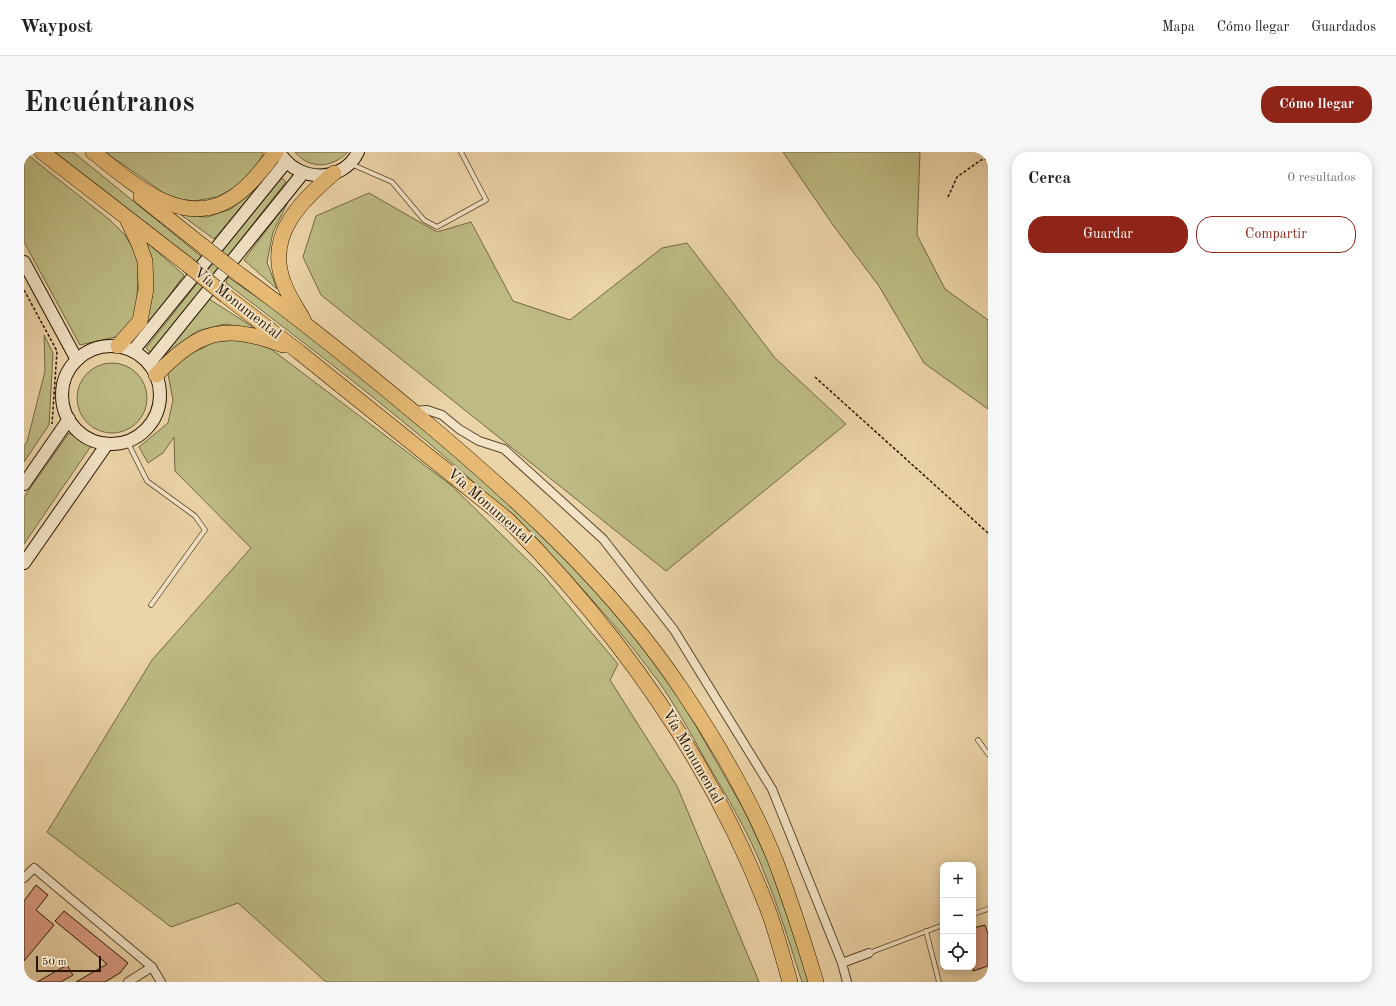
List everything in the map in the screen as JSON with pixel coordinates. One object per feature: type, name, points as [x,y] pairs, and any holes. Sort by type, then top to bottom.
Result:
[{"type":"highway","name":"Vía Monumental","points":[[42,152],[299,352],[508,520],[582,600],[623,651],[663,706],[698,764],[725,815],[767,907],[790,982]]},
{"type":"highway","name":"Vía Monumental","points":[[84,152],[240,275],[306,323],[413,411],[482,470],[550,533],[602,588],[663,662],[684,691],[718,748],[752,810],[776,860],[816,982]]},
{"type":"highway","points":[[93,152],[159,199],[174,206],[208,207],[223,203],[240,192],[258,175],[281,157]]},
{"type":"highway","points":[[306,323],[282,280],[279,258],[280,244],[295,210],[310,194],[334,173]]},
{"type":"highway","points":[[118,346],[140,321],[146,289],[145,261],[139,244],[126,218]]},
{"type":"highway","points":[[152,369],[191,344],[213,334],[244,332],[299,352]]},
{"type":"street","points":[[279,152],[281,157],[302,173],[318,176],[334,173],[349,164],[358,152]]},
{"type":"street","points":[[133,351],[281,157]]},
{"type":"street","points":[[152,369],[302,173]]},
{"type":"street","points":[[24,262],[77,360]]},
{"type":"street","points":[[103,346],[118,346],[133,351],[152,369],[160,391],[159,407],[152,422],[142,433],[127,441],[107,444],[85,436],[69,419],[63,404],[63,388],[67,373],[77,360],[89,351],[103,346]]},
{"type":"street","points":[[413,411],[427,410],[442,415],[458,429],[479,441],[504,449],[603,539],[669,624],[772,789],[842,963],[847,982]]},
{"type":"street","points":[[24,484],[69,419]]},
{"type":"street","points":[[24,563],[107,444]]},
{"type":"street","points":[[24,878],[34,868],[152,967],[161,982]]},
{"type":"street","points":[[842,963],[869,953]]},
{"type":"street","points":[[128,982],[152,967]]},
{"type":"lane","points":[[349,164],[392,182],[424,220],[437,227],[486,200],[460,152]]},
{"type":"lane","points":[[127,441],[147,481],[195,516],[205,530],[150,606]]},
{"type":"lane","points":[[978,740],[988,754]]},
{"type":"lane","points":[[976,913],[988,909]]},
{"type":"lane","points":[[869,953],[940,926]]},
{"type":"lane","points":[[926,931],[939,982]]},
{"type":"path","points":[[948,197],[957,177],[981,160],[988,159]]},
{"type":"path","points":[[24,290],[57,351],[52,424],[48,430]]},
{"type":"path","points":[[815,377],[988,533]]},
{"type":"shaded area","points":[[24,152],[110,220],[125,235],[139,258],[136,316],[119,336],[80,345],[24,242]]},
{"type":"shaded area","points":[[55,152],[73,152],[202,257],[198,263]]},
{"type":"shaded area","points":[[105,152],[263,152],[263,154],[252,173],[237,186],[217,197],[194,201],[171,198]]},
{"type":"shaded area","points":[[295,152],[348,152],[335,161],[321,165],[307,162]]},
{"type":"shaded area","points":[[783,152],[920,152],[917,235],[945,289],[988,320],[988,409],[924,363],[879,286],[833,225]]},
{"type":"shaded area","points":[[266,177],[214,239],[181,215],[207,217],[231,209]]},
{"type":"shaded area","points":[[281,177],[286,182],[151,353],[146,348]]},
{"type":"shaded area","points":[[369,193],[437,232],[471,222],[513,301],[570,320],[662,248],[687,243],[775,358],[846,424],[666,571],[321,295],[303,257],[316,216]]},
{"type":"shaded area","points":[[289,200],[273,232],[267,262],[277,289],[244,260]]},
{"type":"shaded area","points":[[145,241],[184,275],[136,342],[133,341],[141,328],[151,304],[153,281]]},
{"type":"shaded area","points":[[228,277],[278,312],[332,353],[464,461],[582,575],[632,633],[666,677],[745,812],[769,864],[810,982],[802,982],[769,886],[752,843],[737,815],[671,700],[658,681],[612,623],[563,568],[511,516],[457,467],[343,373],[226,283]]},
{"type":"shaded area","points":[[209,299],[256,329],[225,324],[197,331],[157,361]]},
{"type":"shaded area","points":[[44,335],[53,353],[49,425],[24,462],[24,446],[27,442],[45,371]]},
{"type":"shaded area","points":[[247,340],[271,349],[452,486],[544,576],[618,664],[610,680],[677,786],[759,982],[326,982],[238,903],[171,927],[47,832],[152,660],[251,548],[175,471],[174,437],[163,453],[148,463],[139,447],[168,423],[173,400],[168,374],[182,358],[217,341]]},
{"type":"shaded area","points":[[105,363],[119,363],[132,369],[141,378],[145,384],[147,398],[145,412],[137,423],[126,431],[119,433],[105,433],[98,431],[87,423],[79,412],[77,405],[77,391],[79,384],[87,373],[98,365]]},
{"type":"shaded area","points":[[69,433],[91,446],[24,544],[24,497]]},
{"type":"building","points":[[36,885],[48,895],[36,910],[54,925],[24,961],[24,901]]},
{"type":"building","points":[[64,911],[128,963],[120,973],[105,982],[76,982],[107,964],[55,921]]},
{"type":"building","points":[[985,925],[988,934],[988,966],[976,970],[976,934],[976,927]]},
{"type":"building","points":[[67,965],[73,975],[61,982],[37,982]]}]
